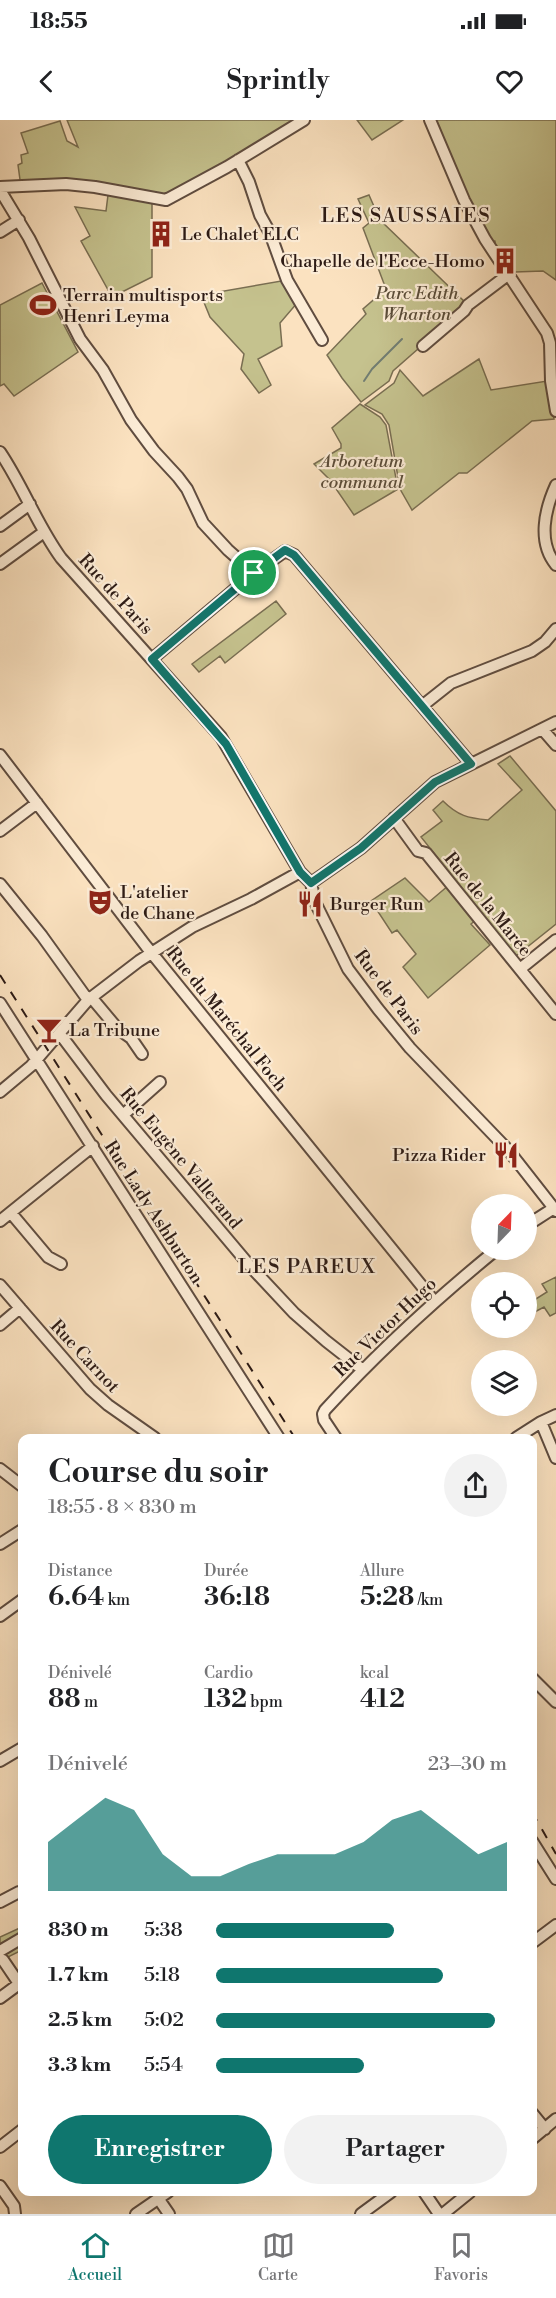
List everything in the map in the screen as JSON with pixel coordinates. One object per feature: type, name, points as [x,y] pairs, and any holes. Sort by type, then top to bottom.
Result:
[{"type":"street","points":[[254,573],[203,523],[183,483],[153,451],[131,420],[103,370],[81,341],[19,220],[0,188],[66,184],[166,200],[304,120]]},
{"type":"street","points":[[430,120],[462,197],[547,333],[550,343],[551,381],[556,411]]},
{"type":"street","points":[[238,160],[249,182],[260,215],[270,233],[287,280],[322,340]]},
{"type":"street","points":[[7,201],[12,191],[21,187]]},
{"type":"street","points":[[0,232],[19,220]]},
{"type":"street","points":[[423,346],[468,305],[509,274]]},
{"type":"street","name":"Rue de Paris","points":[[0,452],[61,558],[226,744],[300,872],[311,883],[315,902],[348,969],[410,1048],[509,1151],[555,1209]]},
{"type":"street","points":[[556,485],[548,507],[545,533],[548,553],[556,565]]},
{"type":"street","points":[[0,526],[30,504]]},
{"type":"street","points":[[0,564],[44,532]]},
{"type":"street","points":[[152,659],[254,573],[285,550],[292,552],[471,764]]},
{"type":"street","points":[[422,706],[451,683],[532,651],[545,642],[556,629]]},
{"type":"street","points":[[311,883],[361,848],[435,782],[556,722]]},
{"type":"street","points":[[543,730],[556,745]]},
{"type":"street","name":"Rue du Maréchal Foch","points":[[0,755],[151,952],[434,1301]]},
{"type":"street","points":[[0,831],[37,803]]},
{"type":"street","name":"Rue de la Marée","points":[[393,818],[418,851],[426,853],[556,1014]]},
{"type":"street","points":[[0,1092],[31,1066],[90,998],[151,952],[192,927],[251,899],[300,872]]},
{"type":"street","points":[[0,884],[90,998],[117,1028],[131,1038],[142,1054]]},
{"type":"street","points":[[517,965],[556,940]]},
{"type":"street","name":"Rue Lady Ashburton","points":[[0,1004],[276,1434]]},
{"type":"street","name":"Rue Eugène Vallerand","points":[[60,1034],[123,1115],[250,1266],[326,1341],[363,1370]]},
{"type":"street","points":[[123,1115],[160,1082]]},
{"type":"street","points":[[0,1221],[93,1146]]},
{"type":"street","points":[[537,1220],[555,1209]]},
{"type":"street","points":[[12,1213],[48,1257],[61,1264]]},
{"type":"street","name":"Rue Victor Hugo","points":[[334,1434],[323,1414],[363,1370],[434,1301],[484,1260]]},
{"type":"street","name":"Rue Carnot","points":[[0,1285],[90,1389],[148,1434]]},
{"type":"street","points":[[0,1325],[20,1308]]},
{"type":"street","points":[[522,1434],[556,1415]]},
{"type":"street","points":[[541,1422],[556,1458]]},
{"type":"street","points":[[0,1469],[18,1483]]},
{"type":"street","points":[[0,1544],[18,1533]]},
{"type":"street","points":[[0,1616],[18,1603]]},
{"type":"street","points":[[537,1683],[556,1702]]},
{"type":"street","points":[[0,1761],[18,1754]]},
{"type":"street","points":[[537,1849],[556,1879]]},
{"type":"street","points":[[0,1902],[18,1893]]},
{"type":"street","points":[[537,1939],[556,1925]]},
{"type":"street","points":[[18,1941],[1,1956],[18,1982]]},
{"type":"street","points":[[0,1998],[18,1988]]},
{"type":"street","points":[[537,2119],[545,2129]]},
{"type":"street","points":[[537,2135],[556,2119]]},
{"type":"street","points":[[0,2147],[18,2133]]},
{"type":"street","points":[[0,2186],[14,2206],[15,2214]]},
{"type":"street","points":[[136,2214],[161,2196]]},
{"type":"street","points":[[361,2214],[386,2196]]},
{"type":"street","points":[[427,2196],[441,2214],[465,2196]]},
{"type":"street","points":[[158,2198],[169,2214]]},
{"type":"green space","points":[[67,120],[304,120],[172,198],[95,187],[21,187],[18,165],[22,163],[21,155],[28,153],[21,133],[60,121],[67,141],[78,147]]},
{"type":"green space","points":[[357,120],[403,120],[372,140]]},
{"type":"green space","points":[[430,120],[556,120],[556,280],[543,271],[515,272],[506,256],[495,248],[495,241],[485,239]]},
{"type":"green space","points":[[108,195],[152,199],[152,277],[112,297],[81,241],[90,236],[75,207],[106,211]]},
{"type":"green space","name":"Parc Edith Wharton","points":[[369,195],[380,220],[468,305],[393,371],[389,381],[361,402],[327,355],[366,314],[363,309],[386,289],[363,228],[369,223],[358,199]]},
{"type":"green space","points":[[287,280],[298,302],[280,323],[282,346],[258,359],[271,385],[259,393],[241,369],[244,354],[210,317],[201,295]]},
{"type":"green space","points":[[42,283],[78,352],[14,396],[4,384],[0,386],[0,305]]},
{"type":"green space","points":[[479,359],[491,390],[547,381],[554,419],[532,421],[467,473],[459,473],[412,510],[400,489],[389,425],[382,414],[365,405],[394,383],[400,370],[423,396]]},
{"type":"green space","name":"Arboretum communal","points":[[360,404],[380,417],[386,425],[398,489],[354,515],[330,480],[314,464],[341,448],[332,428]]},
{"type":"green space","points":[[276,601],[286,614],[225,663],[220,656],[199,672],[192,664]]},
{"type":"green space","points":[[510,756],[556,811],[556,924],[516,956],[421,837],[442,821],[433,810],[443,801],[464,815],[488,820],[522,790],[498,764]]},
{"type":"green space","points":[[405,878],[429,902],[449,885],[477,919],[471,924],[490,945],[428,998],[403,967],[416,954],[397,930],[392,933],[371,901]]},
{"type":"green space","points":[[556,1277],[556,1313],[550,1316],[544,1307],[537,1311],[537,1298],[547,1292],[542,1284]]},
{"type":"green space","points":[[18,1929],[18,1952],[0,1961],[0,1937]]},
{"type":"waterway","points":[[364,381],[372,369],[402,339]]},
{"type":"railway","points":[[0,975],[292,1434]]},
{"type":"railway","points":[[537,1821],[556,1854]]},
{"type":"place","name":"Le Chalet ELC","points":[[161,234]]},
{"type":"place","name":"Chapelle de l'Ecce-Homo","points":[[505,261]]},
{"type":"place","name":"Terrain multisports Henri Leyma","points":[[43,305]]},
{"type":"place","name":"L'atelier de Chane","points":[[100,902]]},
{"type":"place","name":"Burger Run","points":[[310,904]]},
{"type":"place","name":"La Tribune","points":[[49,1030]]},
{"type":"place","name":"Pizza Rider","points":[[506,1155]]},
{"type":"district","name":"LES SAUSSAIES","points":[[406,215]]},
{"type":"district","name":"LES PAREUX","points":[[307,1266]]},
{"type":"route","points":[[285,550],[292,552],[471,764],[435,782],[375,833],[361,848],[311,883],[300,872],[226,744],[152,659],[254,573],[285,550]]}]
